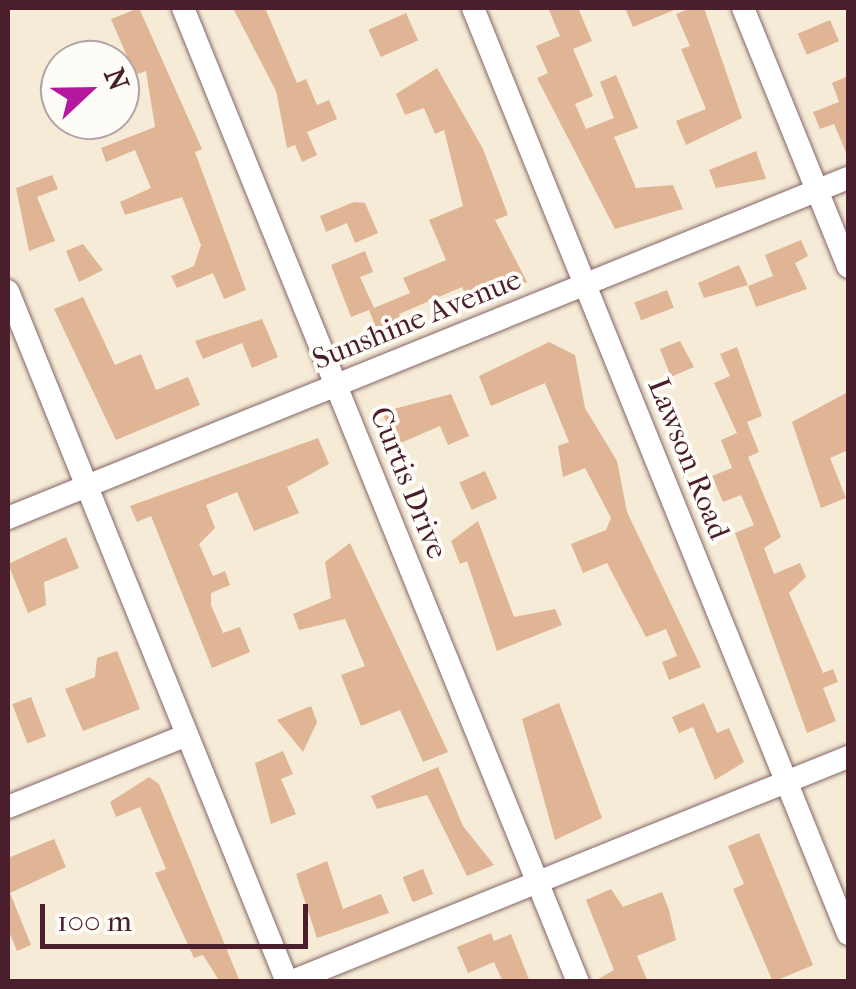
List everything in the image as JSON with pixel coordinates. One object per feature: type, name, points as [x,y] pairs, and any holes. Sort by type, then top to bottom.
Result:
[{"type":"street","name":"Curtis Drive","points":[[183,8],[578,982]]},
{"type":"street","name":"Lawson Road","points":[[472,8],[848,934]]},
{"type":"street","points":[[743,8],[848,267]]},
{"type":"street","name":"Sunshine Avenue","points":[[8,518],[848,178]]},
{"type":"street","points":[[8,292],[288,982],[848,756]]},
{"type":"street","points":[[8,807],[187,735]]},
{"type":"building","points":[[139,8],[202,149],[195,152],[246,290],[224,299],[213,273],[177,288],[171,276],[194,266],[201,245],[182,197],[125,215],[120,202],[151,188],[135,150],[106,162],[101,148],[122,140],[140,140],[140,133],[155,127],[146,71],[140,73],[140,40],[120,40],[111,19]]},
{"type":"building","points":[[233,8],[265,8],[297,83],[306,79],[317,105],[329,100],[337,119],[307,132],[317,155],[302,162],[295,145],[287,148],[276,91]]},
{"type":"building","points":[[548,8],[578,8],[592,41],[573,49],[593,96],[575,104],[586,129],[614,118],[600,82],[616,75],[638,128],[614,137],[636,188],[673,185],[683,209],[615,229],[537,78],[548,73],[536,46],[560,36]]},
{"type":"building","points":[[625,8],[679,8],[633,27]]},
{"type":"building","points":[[704,8],[742,118],[686,145],[676,121],[706,109],[681,49],[690,46],[676,14]]},
{"type":"building","points":[[406,13],[418,40],[381,57],[369,30]]},
{"type":"building","points":[[830,20],[839,41],[807,55],[798,34]]},
{"type":"building","points":[[437,68],[483,149],[508,215],[495,220],[527,282],[470,306],[462,287],[399,314],[405,330],[392,335],[388,326],[377,330],[369,310],[410,293],[403,278],[446,260],[429,220],[463,206],[444,130],[435,134],[424,108],[405,115],[396,94]]},
{"type":"building","points":[[848,76],[848,157],[834,124],[820,129],[813,112],[839,102],[832,83]]},
{"type":"building","points":[[756,151],[766,179],[716,188],[709,170]]},
{"type":"building","points":[[52,175],[58,189],[37,197],[55,241],[29,251],[16,188]]},
{"type":"building","points":[[354,202],[365,203],[378,233],[355,243],[347,223],[326,232],[320,216]]},
{"type":"building","points":[[801,240],[808,256],[795,263],[807,289],[756,307],[748,286],[773,276],[765,255]]},
{"type":"building","points":[[83,244],[103,270],[79,282],[66,251]]},
{"type":"building","points":[[365,251],[373,272],[360,277],[374,308],[351,317],[331,265]]},
{"type":"building","points":[[739,265],[748,285],[704,298],[698,283]]},
{"type":"building","points":[[667,290],[674,308],[641,320],[634,303]]},
{"type":"building","points":[[83,297],[115,365],[141,354],[156,390],[188,377],[200,405],[116,440],[54,309]]},
{"type":"building","points":[[262,319],[278,357],[252,368],[242,343],[203,359],[195,341]]},
{"type":"building","points":[[680,341],[694,367],[671,377],[660,349]]},
{"type":"building","points":[[549,342],[575,355],[585,408],[617,461],[627,512],[701,667],[669,680],[662,662],[677,656],[666,629],[646,637],[607,563],[583,573],[571,544],[606,530],[611,518],[585,468],[563,477],[558,446],[569,442],[545,383],[491,406],[479,376]]},
{"type":"building","points":[[737,347],[762,416],[747,422],[759,452],[748,457],[781,537],[764,548],[774,574],[800,563],[806,577],[789,593],[823,673],[833,669],[838,682],[823,688],[836,721],[807,733],[735,533],[754,525],[741,495],[723,502],[712,476],[732,468],[721,440],[737,433],[714,383],[730,376],[720,354]]},
{"type":"building","points":[[848,392],[848,450],[830,458],[846,498],[821,508],[792,422]]},
{"type":"building","points":[[451,394],[469,436],[448,445],[440,426],[396,445],[382,412]]},
{"type":"building","points":[[318,438],[329,464],[287,487],[299,513],[254,531],[237,492],[206,505],[215,528],[199,544],[213,576],[225,571],[230,585],[211,593],[211,605],[223,633],[240,627],[250,652],[212,668],[151,516],[137,522],[130,506]]},
{"type":"building","points":[[485,471],[497,498],[472,510],[459,482]]},
{"type":"building","points":[[478,521],[514,617],[555,609],[562,625],[497,651],[467,561],[460,564],[451,541]]},
{"type":"building","points":[[66,537],[79,568],[44,582],[46,605],[28,613],[8,564]]},
{"type":"building","points":[[350,543],[448,752],[423,762],[400,710],[361,726],[341,675],[365,666],[345,619],[299,630],[293,614],[331,598],[325,562]]},
{"type":"building","points":[[117,651],[140,709],[83,731],[65,689],[95,677],[97,658]]},
{"type":"building","points":[[31,697],[46,736],[27,743],[12,704]]},
{"type":"building","points":[[559,703],[602,818],[555,840],[522,719]]},
{"type":"building","points":[[704,703],[717,733],[729,728],[744,762],[715,780],[693,727],[679,733],[672,717]]},
{"type":"building","points":[[311,706],[317,722],[303,752],[277,720]]},
{"type":"building","points":[[283,751],[293,774],[281,779],[296,814],[271,824],[255,763]]},
{"type":"building","points":[[438,767],[463,826],[494,865],[467,876],[427,795],[377,809],[371,796]]},
{"type":"building","points":[[149,777],[159,784],[240,982],[220,982],[203,955],[194,958],[155,873],[166,869],[140,807],[116,817],[110,802]]},
{"type":"building","points":[[759,833],[813,965],[773,982],[733,889],[744,884],[728,846]]},
{"type":"building","points":[[54,839],[66,867],[10,893],[31,945],[17,951],[8,929],[8,858]]},
{"type":"building","points":[[327,861],[343,909],[381,894],[389,913],[317,938],[296,874]]},
{"type":"building","points":[[423,869],[433,894],[413,902],[403,877]]},
{"type":"building","points":[[611,889],[623,907],[662,892],[676,940],[637,956],[648,982],[593,982],[614,970],[586,900]]},
{"type":"building","points":[[491,933],[494,941],[511,934],[530,982],[503,982],[494,962],[468,973],[457,947]]}]
